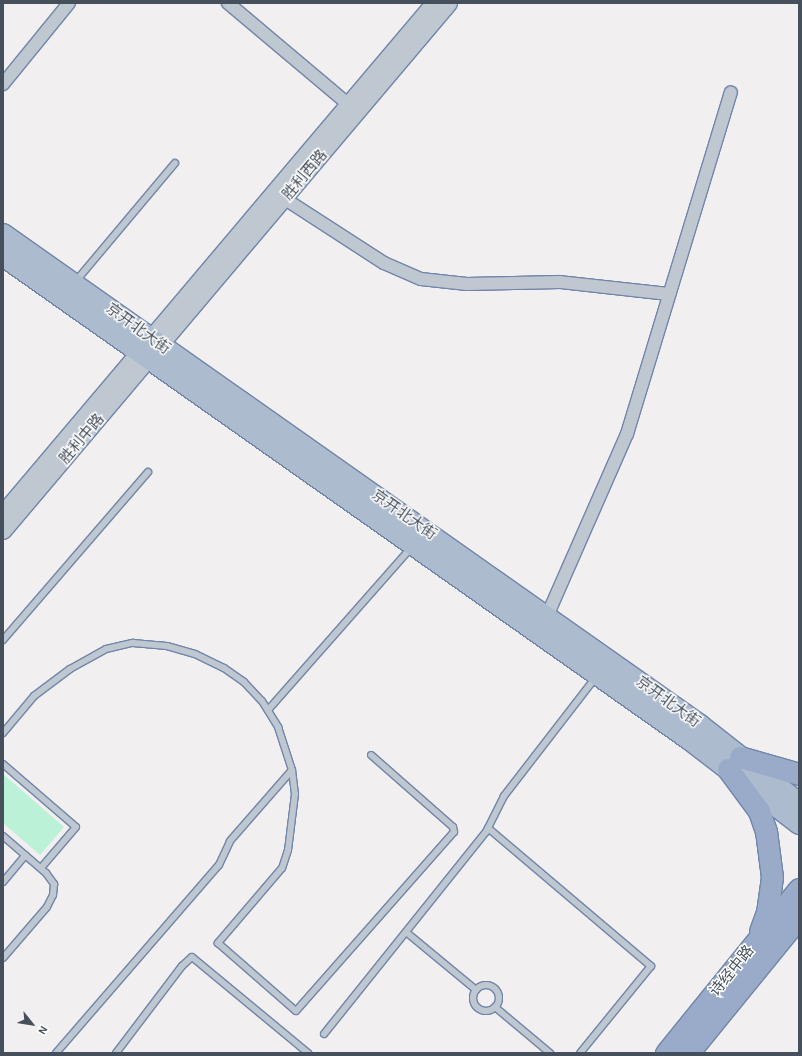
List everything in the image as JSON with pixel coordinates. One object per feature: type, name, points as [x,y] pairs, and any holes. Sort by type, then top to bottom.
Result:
[{"type":"highway","points":[[734,763],[799,774]]},
{"type":"highway","points":[[734,763],[759,811],[766,831],[772,877],[760,951],[799,938]]},
{"type":"highway","name":"诗经中路","points":[[688,1053],[760,951],[799,889]]},
{"type":"highway","name":"诗经中路","points":[[666,1053],[760,951],[799,917]]},
{"type":"main road","name":"京开北大街","points":[[3,234],[74,284],[150,349],[415,544],[598,674],[734,763],[799,803]]},
{"type":"main road","name":"京开北大街","points":[[3,256],[150,349],[547,616],[734,763],[799,824]]},
{"type":"street","points":[[3,84],[69,3]]},
{"type":"street","points":[[228,3],[348,104]]},
{"type":"street","name":"胜利西路","points":[[150,349],[348,104],[433,3]]},
{"type":"street","name":"胜利西路","points":[[150,349],[285,199],[449,3]]},
{"type":"street","points":[[547,616],[627,434],[731,92]]},
{"type":"street","points":[[285,199],[384,264],[420,279],[468,284],[560,282],[669,294]]},
{"type":"street","name":"胜利中路","points":[[3,512],[150,349]]},
{"type":"street","name":"胜利中路","points":[[3,531],[150,349]]},
{"type":"lane","points":[[74,284],[176,163]]},
{"type":"lane","points":[[3,640],[148,472]]},
{"type":"lane","points":[[268,710],[415,544]]},
{"type":"lane","points":[[3,732],[34,696],[70,669],[106,649],[133,643],[167,646],[195,654],[224,668],[244,682],[268,710],[278,727],[292,770],[295,794],[288,850],[282,868],[218,943],[296,1011],[454,832],[454,826],[371,755]]},
{"type":"lane","points":[[324,1034],[488,828],[504,796],[598,674]]},
{"type":"lane","points":[[3,764],[76,827],[41,868]]},
{"type":"lane","points":[[56,1053],[219,865],[230,841],[292,770]]},
{"type":"lane","points":[[488,828],[650,966],[580,1053]]},
{"type":"lane","points":[[3,836],[41,868],[54,884],[53,895],[47,907],[3,958]]},
{"type":"lane","points":[[3,882],[26,856]]},
{"type":"lane","points":[[406,932],[476,990]]},
{"type":"lane","points":[[116,1053],[182,966],[192,957],[308,1053]]},
{"type":"lane","points":[[485,985],[495,988],[500,998],[495,1007],[486,1011],[478,1008],[474,1000],[476,990],[485,985]]},
{"type":"lane","points":[[495,1007],[550,1053]]},
{"type":"green space","points":[[3,774],[64,827],[40,855],[3,823]]}]
